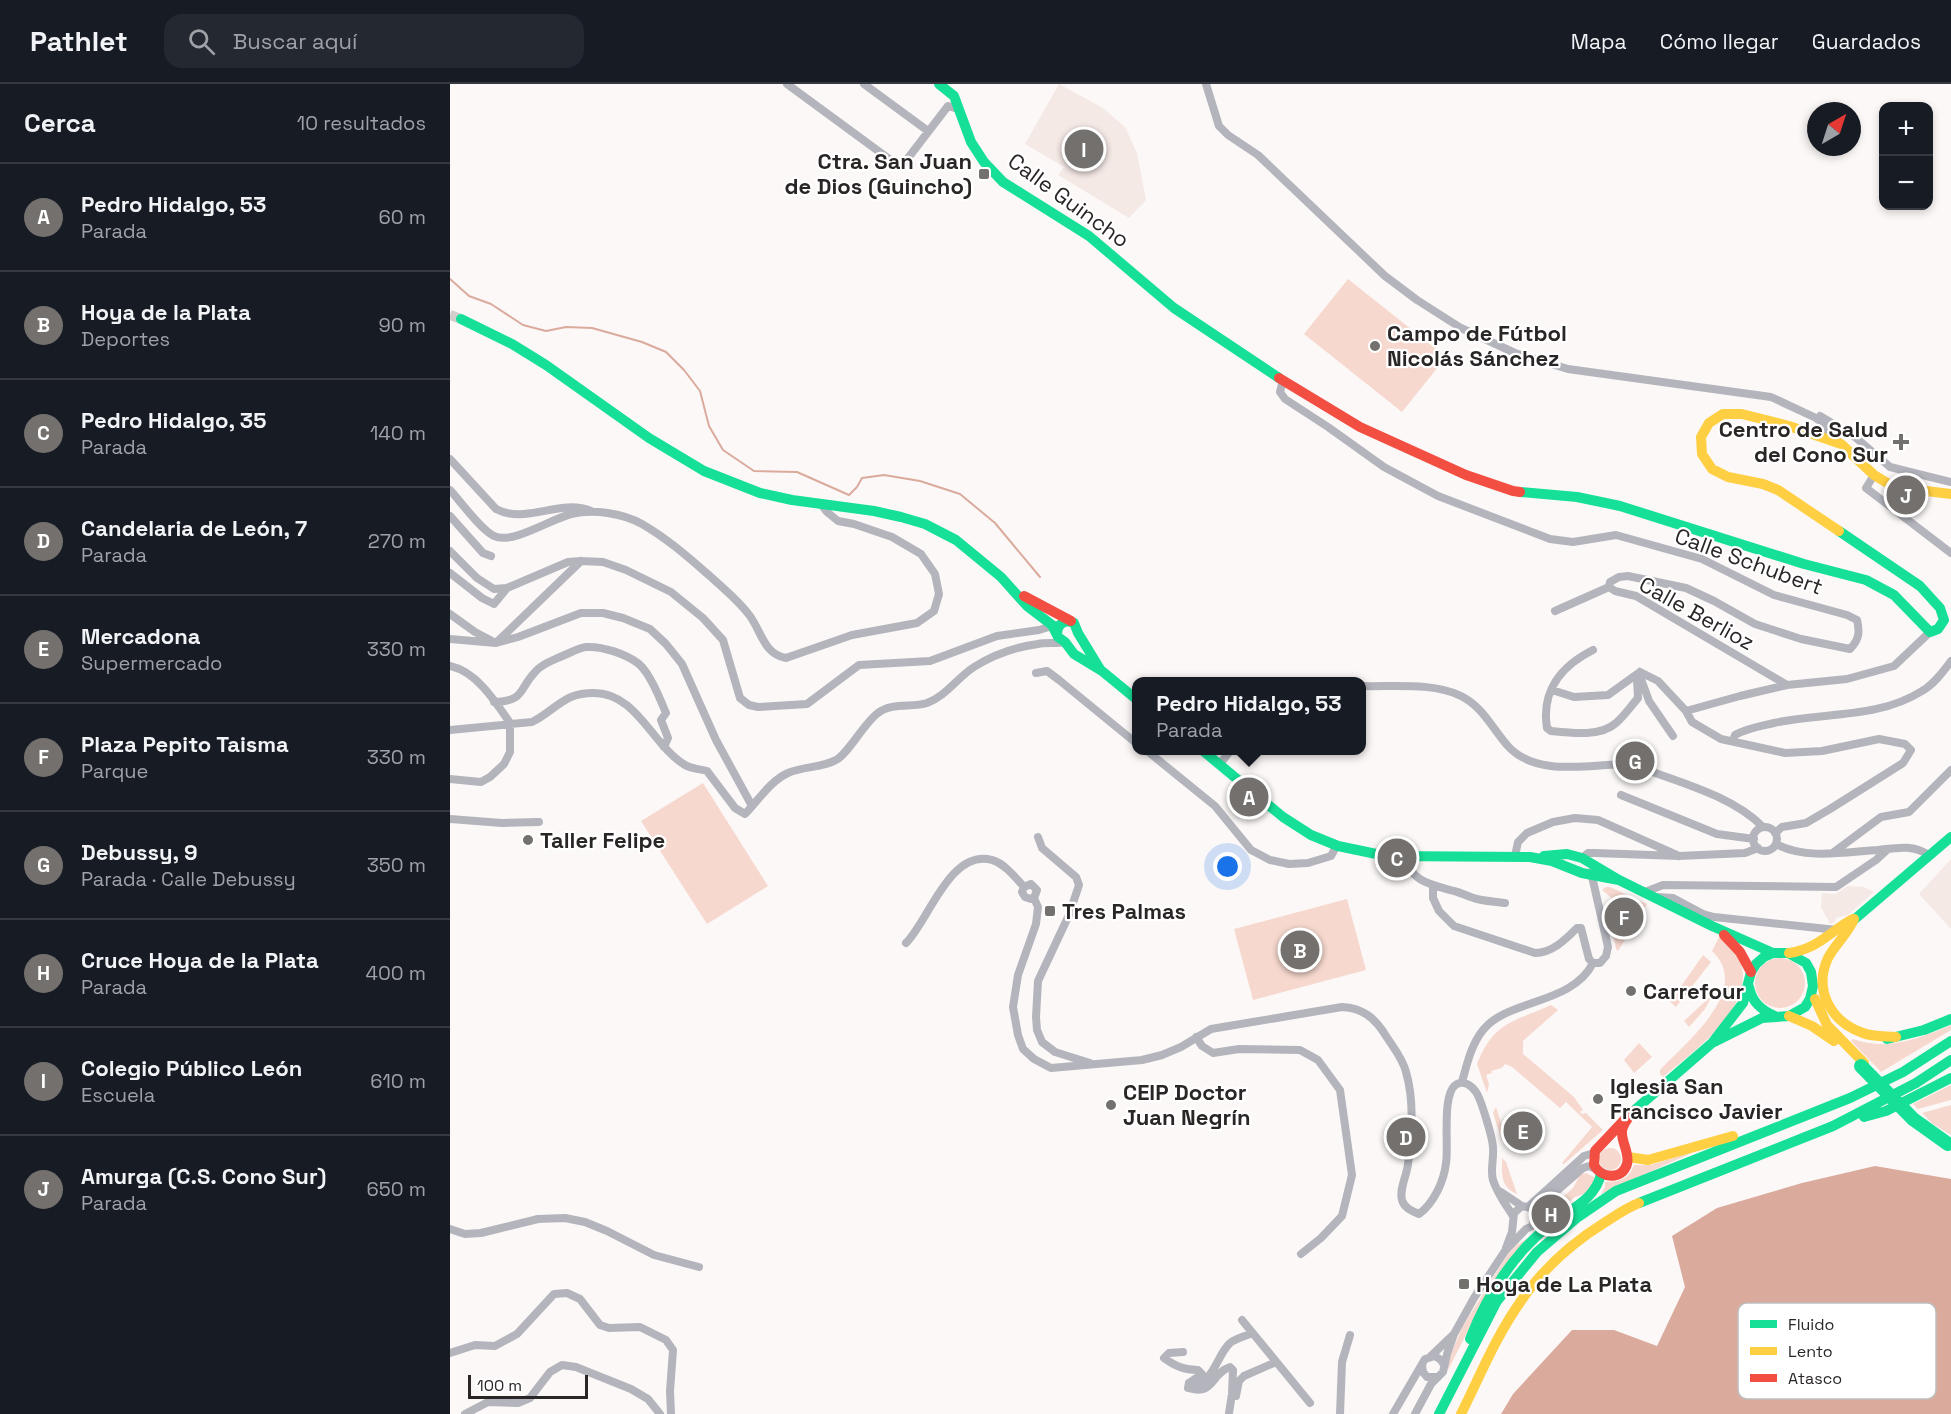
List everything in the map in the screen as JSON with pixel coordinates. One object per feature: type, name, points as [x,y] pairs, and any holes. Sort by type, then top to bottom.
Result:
[{"type":"main road","points":[[939,84],[954,96]]},
{"type":"main road","name":"Calle Guincho","points":[[954,96],[970,142],[984,162],[1003,182],[1089,236],[1174,308],[1283,380],[1360,427],[1466,475],[1513,491],[1577,497],[1620,507],[1804,564],[1866,580],[1894,595],[1930,632]]},
{"type":"main road","points":[[461,320],[486,330],[546,365],[649,438],[704,471],[760,493],[874,511],[925,524],[956,540],[1064,630],[1102,671],[1132,695]]},
{"type":"main road","points":[[1930,632],[1948,622],[1940,608],[1920,586],[1778,490],[1763,484],[1728,477],[1712,470],[1702,454],[1701,437],[1708,423],[1723,414],[1742,414],[1845,439],[1874,475],[1894,487],[1951,494]]},
{"type":"main road","points":[[1011,588],[1027,606],[1064,630]]},
{"type":"main road","points":[[1208,755],[1282,816],[1311,835],[1366,853],[1486,858],[1515,856],[1566,861],[1584,859],[1649,895],[1773,953],[1809,950],[1843,924],[1854,919]]},
{"type":"main road","points":[[1712,1043],[1762,1018],[1785,1016],[1805,1007],[1823,955],[1837,937],[1854,919],[1951,837]]},
{"type":"main road","points":[[1566,861],[1598,876],[1619,880]]},
{"type":"main road","points":[[1854,919],[1827,960],[1822,973],[1823,995],[1834,1015],[1854,1029],[1867,1034],[1896,1037]]},
{"type":"main road","points":[[1712,926],[1734,943],[1746,957],[1750,992],[1758,1006],[1773,1015],[1785,1016],[1812,1026],[1863,1065]]},
{"type":"main road","points":[[1458,1377],[1477,1320],[1514,1260],[1534,1240],[1596,1189],[1601,1180],[1593,1162],[1597,1148],[1634,1111],[1712,1043],[1743,1003],[1756,964],[1773,953]]},
{"type":"main road","points":[[1788,953],[1806,963],[1811,972],[1820,1010],[1827,1024],[1922,1126],[1934,1136],[1950,1143]]},
{"type":"main road","points":[[1820,1010],[1852,1035],[1880,1040],[1924,1030],[1951,1019]]},
{"type":"main road","points":[[1439,1414],[1497,1301],[1549,1240],[1590,1209],[1616,1191],[1850,1098],[1904,1072],[1951,1041]]},
{"type":"main road","points":[[1461,1414],[1504,1327],[1521,1300],[1564,1253],[1601,1224],[1631,1206],[1833,1126],[1916,1083],[1951,1060]]},
{"type":"main road","points":[[1833,1126],[1886,1111],[1951,1078]]},
{"type":"main road","points":[[1599,1172],[1609,1176],[1620,1173],[1627,1163],[1622,1129],[1634,1111]]},
{"type":"main road","points":[[1597,1148],[1604,1142],[1615,1141],[1626,1152],[1650,1160],[1764,1126],[1804,1117]]},
{"type":"street","points":[[787,84],[896,164],[906,162],[954,96]]},
{"type":"street","points":[[864,84],[928,131]]},
{"type":"street","points":[[1206,84],[1219,126],[1228,135],[1258,155],[1385,276],[1461,328],[1515,353],[1568,369],[1771,397],[1813,411],[1845,439]]},
{"type":"street","name":"Calle Schubert","points":[[1283,380],[1280,392],[1285,399],[1384,467],[1438,496],[1550,539],[1573,542],[1616,535],[1702,559],[1774,595],[1847,615],[1857,620],[1860,630],[1856,643],[1850,649],[1801,639],[1755,624],[1686,588],[1628,576],[1619,577],[1610,582],[1609,587]]},
{"type":"street","points":[[1791,405],[1825,424],[1831,432],[1845,439]]},
{"type":"street","points":[[1815,418],[1815,430]]},
{"type":"street","points":[[1789,426],[1831,432],[1890,467],[1951,482]]},
{"type":"street","points":[[450,459],[496,509],[506,514],[520,515],[565,507],[581,507],[596,513]]},
{"type":"street","points":[[1874,475],[1866,488],[1951,553]]},
{"type":"street","points":[[450,490],[488,532],[503,539],[517,536],[572,514],[605,512],[640,523],[683,552],[727,591],[749,615],[767,647],[776,656],[786,658],[852,635],[917,623],[934,610],[939,594],[935,574],[921,554],[892,537],[838,521],[821,504]]},
{"type":"street","points":[[450,516],[483,553],[491,556]]},
{"type":"street","points":[[450,551],[486,585],[494,589],[507,588],[568,562],[581,561],[603,562],[626,570],[671,592],[703,618],[723,640],[740,698],[749,705],[758,707],[807,704],[859,665],[930,661],[996,636],[1039,630],[1064,630]]},
{"type":"street","points":[[496,643],[581,561]]},
{"type":"street","points":[[450,573],[482,598],[494,604],[507,588]]},
{"type":"street","name":"Calle Berlioz","points":[[1555,611],[1609,587],[1615,591],[1636,596],[1787,685]]},
{"type":"street","points":[[450,639],[496,643],[581,613],[603,613],[650,629],[682,664],[716,740],[753,806]]},
{"type":"street","points":[[450,615],[496,643]]},
{"type":"street","points":[[450,730],[532,722],[544,717],[571,697],[584,693],[602,693],[619,699],[633,709],[664,747],[688,767],[707,771],[735,808],[745,814],[770,786],[786,774],[805,767],[838,760],[880,711],[927,703],[943,695],[961,676],[976,666],[1006,651],[1040,643],[1053,644],[1064,630]]},
{"type":"street","points":[[1686,711],[1787,685],[1847,679],[1894,666],[1930,632]]},
{"type":"street","points":[[494,702],[517,698],[536,671],[547,662],[585,647],[601,648],[626,656],[640,665],[657,692],[666,713],[661,720],[668,738],[664,747]]},
{"type":"street","points":[[1593,650],[1569,664],[1558,676],[1546,702],[1545,717],[1547,728],[1551,731],[1590,733],[1616,724],[1638,698],[1637,679],[1640,672]]},
{"type":"street","points":[[1733,741],[1735,735],[1743,730],[1764,725],[1887,708],[1924,691],[1951,662]]},
{"type":"street","points":[[450,666],[471,674],[510,723],[510,752],[504,764],[481,782],[450,779]]},
{"type":"street","points":[[1036,673],[1047,671],[1132,739]]},
{"type":"street","points":[[1552,690],[1574,697],[1608,695],[1640,672]]},
{"type":"street","points":[[1640,672],[1658,681],[1686,711],[1692,722],[1721,739],[1785,753],[1822,751],[1880,739],[1905,744],[1911,750],[1904,763],[1830,809],[1806,823],[1782,828],[1776,833]]},
{"type":"street","points":[[1640,672],[1642,685],[1649,701],[1673,736]]},
{"type":"street","points":[[1366,686],[1436,688],[1460,695],[1478,707],[1509,748],[1528,760],[1548,767],[1625,764],[1636,766],[1721,798],[1753,817],[1763,827],[1770,828],[1776,833]]},
{"type":"street","points":[[1152,755],[1215,806],[1251,850],[1270,860],[1289,864],[1308,863],[1330,856],[1337,845]]},
{"type":"street","points":[[1220,765],[1227,755]]},
{"type":"street","points":[[1834,852],[1881,817],[1910,812],[1951,770]]},
{"type":"street","points":[[1620,795],[1717,834],[1754,839]]},
{"type":"street","points":[[1515,856],[1518,842],[1527,833],[1553,822],[1575,818],[1598,820],[1679,856]]},
{"type":"street","points":[[450,819],[502,823],[538,822]]},
{"type":"street","points":[[1758,848],[1754,839],[1755,832],[1763,827]]},
{"type":"street","points":[[1776,833],[1776,844]]},
{"type":"street","points":[[1038,837],[1042,848],[1076,877],[1079,885],[1069,915],[1038,981],[1037,1030],[1042,1042],[1055,1052],[1094,1065]]},
{"type":"street","points":[[1776,844],[1799,853],[1916,848],[1928,855]]},
{"type":"street","points":[[1433,886],[1433,898],[1439,911],[1454,926],[1535,953],[1545,953],[1577,928],[1581,928],[1589,959],[1593,963],[1600,963],[1606,956],[1608,947],[1594,893],[1598,876],[1584,859],[1588,853],[1679,856],[1745,853],[1758,848],[1770,849],[1776,844]]},
{"type":"street","points":[[1649,895],[1663,885],[1836,887],[1876,860],[1888,849]]},
{"type":"street","points":[[1402,856],[1407,866],[1433,886],[1477,899],[1505,903]]},
{"type":"street","points":[[906,943],[914,936],[940,889],[965,864],[978,860],[992,860],[1002,866],[1024,887],[1022,892],[1025,897],[1034,898],[1038,907],[1036,924],[1018,975],[1013,1007],[1023,1049],[1034,1059],[1051,1068],[1142,1060],[1181,1047],[1211,1029],[1342,1007],[1353,1007],[1364,1011],[1374,1019],[1406,1070],[1411,1135],[1402,1201],[1408,1210],[1419,1214],[1429,1207],[1441,1182],[1446,1164],[1450,1092],[1454,1085],[1462,1082],[1468,1084],[1476,1092],[1491,1137],[1492,1178],[1497,1190],[1519,1228],[1526,1229]]},
{"type":"street","points":[[1649,895],[1673,898],[1703,914],[1714,917],[1837,930]]},
{"type":"street","points":[[1462,1082],[1474,1043],[1489,1024],[1508,1013],[1556,995],[1583,979],[1593,963]]},
{"type":"street","points":[[1196,1037],[1202,1046],[1213,1053],[1239,1049],[1300,1050],[1318,1060],[1340,1090],[1352,1175],[1350,1185],[1342,1216],[1321,1238],[1301,1254]]},
{"type":"street","points":[[1505,1251],[1512,1232],[1516,1210],[1525,1206],[1584,1156],[1597,1148]]},
{"type":"street","points":[[1415,1414],[1431,1384],[1443,1372],[1454,1334],[1474,1298],[1505,1251],[1526,1229],[1532,1226],[1543,1203],[1583,1168],[1589,1166],[1599,1172]]},
{"type":"street","points":[[1497,1190],[1534,1211],[1536,1217]]},
{"type":"street","points":[[450,1229],[465,1234],[481,1233],[538,1219],[565,1218],[585,1222],[607,1231],[654,1255],[699,1267]]},
{"type":"street","points":[[450,1353],[476,1345],[495,1346],[517,1334],[554,1294],[567,1293],[580,1299],[600,1325],[609,1328],[640,1326],[666,1340],[673,1350],[671,1414]]},
{"type":"street","points":[[1242,1320],[1310,1403]]},
{"type":"street","points":[[1189,1383],[1198,1385],[1205,1381],[1231,1343],[1252,1333]]},
{"type":"street","points":[[1393,1414],[1425,1359],[1454,1334]]},
{"type":"street","points":[[1340,1414],[1342,1362],[1350,1335]]},
{"type":"street","points":[[1183,1352],[1168,1353],[1164,1358],[1186,1370],[1198,1370],[1202,1374],[1189,1383]]},
{"type":"street","points":[[1431,1356],[1438,1357],[1444,1366]]},
{"type":"street","points":[[1229,1414],[1239,1381],[1244,1376],[1276,1362]]},
{"type":"street","points":[[465,1414],[488,1402],[518,1403],[530,1398],[550,1372],[562,1365],[576,1366],[631,1389],[648,1399],[660,1414]]},
{"type":"street","points":[[1422,1365],[1426,1376],[1422,1400]]},
{"type":"street","points":[[1189,1383],[1188,1388],[1197,1391],[1206,1389],[1225,1369],[1230,1367],[1233,1370],[1229,1414]]},
{"type":"street","points":[[1411,1385],[1426,1376],[1438,1377]]},
{"type":"shaded area","points":[[1059,84],[1103,108],[1125,127],[1137,153],[1146,200],[1129,218],[1058,175],[1064,167],[1025,144]]},
{"type":"shaded area","name":"Campo de Fútbol Nicolás Sánchez","points":[[1348,279],[1446,357],[1402,412],[1304,334]]},
{"type":"shaded area","points":[[703,783],[768,886],[707,924],[641,821]]},
{"type":"shaded area","points":[[1951,859],[1951,929],[1919,894]]},
{"type":"shaded area","points":[[1848,886],[1864,887],[1874,892],[1848,915],[1836,918],[1835,922],[1830,924],[1821,907],[1822,893],[1835,894]]},
{"type":"shaded area","points":[[1606,887],[1647,904],[1618,951],[1606,912],[1620,905],[1602,890]]},
{"type":"shaded area","points":[[1347,899],[1366,970],[1253,1000],[1234,929]]},
{"type":"shaded area","points":[[1719,937],[1740,961],[1743,978],[1739,995],[1731,1012],[1719,1027],[1663,1077],[1660,1070],[1699,1030],[1711,1015],[1720,998],[1725,982],[1723,966],[1712,951]]},
{"type":"shaded area","points":[[1703,955],[1711,962],[1676,1007],[1670,1002]]},
{"type":"shaded area","points":[[1780,958],[1798,965],[1805,983],[1798,1001],[1780,1008],[1762,1001],[1755,983],[1762,965]]},
{"type":"shaded area","points":[[1713,994],[1705,1009],[1689,1027],[1684,1021]]},
{"type":"shaded area","points":[[1551,1005],[1558,1010],[1523,1041],[1523,1054],[1574,1097],[1583,1110],[1580,1112],[1586,1113],[1603,1130],[1564,1164],[1562,1163],[1592,1127],[1566,1102],[1560,1108],[1512,1067],[1505,1064],[1502,1068],[1486,1075],[1489,1084],[1487,1093],[1477,1064],[1498,1031],[1516,1020]]},
{"type":"shaded area","points":[[1951,1025],[1951,1030],[1881,1072],[1851,1041],[1853,1039],[1891,1044],[1915,1039]]},
{"type":"shaded area","points":[[1639,1043],[1652,1057],[1634,1073],[1624,1060]]},
{"type":"shaded area","points":[[1951,1085],[1951,1100],[1918,1109],[1913,1104]]},
{"type":"shaded area","points":[[1951,1105],[1951,1135],[1933,1124],[1922,1113]]},
{"type":"shaded area","points":[[1496,1107],[1506,1138],[1502,1141],[1493,1113]]},
{"type":"shaded area","points":[[1606,1148],[1614,1148],[1621,1155],[1621,1163],[1614,1170],[1606,1170],[1599,1163],[1599,1155]]},
{"type":"shaded area","points":[[1696,1151],[1601,1194],[1605,1182],[1623,1179],[1634,1165],[1651,1165]]},
{"type":"shaded area","points":[[1502,1158],[1506,1162],[1517,1194],[1505,1184],[1502,1175]]},
{"type":"shaded area","points":[[1875,1166],[1951,1179],[1951,1414],[1501,1414],[1513,1394],[1572,1330],[1614,1330],[1657,1346],[1685,1287],[1672,1236],[1717,1208],[1802,1183]]},
{"type":"shaded area","points":[[1586,1173],[1594,1177],[1593,1189],[1575,1197],[1549,1217],[1542,1229],[1507,1266],[1483,1301],[1448,1370],[1448,1360],[1463,1326],[1508,1254],[1540,1230],[1547,1211],[1573,1188],[1580,1175]]},
{"type":"waterway","points":[[450,279],[469,296],[491,304],[523,325],[546,331],[566,327],[592,328],[642,342],[666,352],[700,391],[709,426],[723,450],[754,471],[797,472],[849,495],[862,478],[884,475],[920,481],[960,494],[995,523],[1040,577]]},
{"type":"tunnel","points":[[450,315],[461,319]]},
{"type":"traffic: fast","points":[[939,84],[954,96],[971,142],[984,162],[1003,182],[1089,236],[1174,308],[1279,378]]},
{"type":"traffic: fast","points":[[461,319],[512,344],[546,365],[649,438],[704,471],[760,493],[901,517],[925,524],[956,540],[1001,577],[1027,606],[1052,625],[1058,637],[1074,654],[1102,671],[1132,696]]},
{"type":"traffic: fast","points":[[1520,492],[1577,497],[1620,506],[1804,564],[1866,580],[1894,595],[1930,632],[1938,629],[1944,620],[1940,608],[1920,586],[1839,531]]},
{"type":"traffic: fast","points":[[1057,635],[1062,623],[1074,623],[1100,669]]},
{"type":"traffic: fast","points":[[1208,755],[1283,817],[1311,835],[1338,846],[1386,856],[1530,857],[1552,861],[1582,873],[1619,880]]},
{"type":"traffic: fast","points":[[1849,924],[1951,837]]},
{"type":"traffic: fast","points":[[1544,856],[1567,854],[1582,858],[1619,880],[1773,953]]},
{"type":"traffic: fast","points":[[1629,1115],[1712,1043],[1743,1003],[1751,972],[1764,957],[1773,953],[1788,953],[1806,963],[1811,972],[1813,986],[1810,999],[1805,1007],[1789,1016],[1762,1018],[1712,1043]]},
{"type":"traffic: fast","points":[[1749,987],[1758,1005],[1775,1016]]},
{"type":"traffic: fast","points":[[1887,1039],[1924,1030],[1951,1019]]},
{"type":"traffic: fast","points":[[1439,1414],[1497,1301],[1537,1252],[1578,1217],[1616,1191],[1850,1098],[1903,1072],[1951,1041]]},
{"type":"traffic: fast","points":[[1639,1203],[1833,1126],[1916,1083],[1951,1060]]},
{"type":"traffic: fast","points":[[1861,1066],[1913,1119],[1948,1144]]},
{"type":"traffic: fast","points":[[1864,1117],[1886,1111],[1951,1078]]},
{"type":"traffic: fast","points":[[1470,1339],[1493,1291],[1515,1259],[1544,1230],[1588,1196],[1594,1190],[1601,1173]]},
{"type":"traffic: slow","points":[[1839,531],[1778,490],[1763,484],[1728,477],[1712,469],[1702,454],[1701,437],[1709,423],[1723,414],[1742,414],[1789,426],[1841,444],[1874,475],[1894,487],[1951,494]]},
{"type":"traffic: slow","points":[[1789,953],[1816,944],[1853,919]]},
{"type":"traffic: slow","points":[[1854,919],[1828,958],[1824,970],[1824,993],[1834,1013],[1852,1028],[1871,1035],[1896,1037]]},
{"type":"traffic: slow","points":[[1815,999],[1827,1025],[1864,1063]]},
{"type":"traffic: slow","points":[[1789,1016],[1812,1026],[1834,1041]]},
{"type":"traffic: slow","points":[[1628,1157],[1648,1160],[1733,1136]]},
{"type":"traffic: slow","points":[[1461,1414],[1504,1328],[1538,1279],[1580,1239],[1639,1203]]},
{"type":"traffic: jam","points":[[1279,378],[1360,427],[1466,475],[1520,492]]},
{"type":"traffic: jam","points":[[1024,596],[1071,621]]},
{"type":"traffic: jam","points":[[1724,935],[1740,952],[1751,972]]},
{"type":"traffic: jam","points":[[1629,1115],[1595,1151],[1594,1165],[1601,1173],[1616,1175],[1621,1173],[1627,1164],[1622,1131],[1634,1111]]},
{"type":"place","name":"Colegio Público León","points":[[1084,149]]},
{"type":"place","name":"Ctra. San Juan de Dios (Guincho)","points":[[984,174]]},
{"type":"place","name":"Campo de Fútbol Nicolás Sánchez","points":[[1375,346]]},
{"type":"place","name":"Centro de Salud del Cono Sur","points":[[1901,442]]},
{"type":"place","name":"Amurga (C.S. Cono Sur)","points":[[1906,495]]},
{"type":"place","name":"Debussy, 9","points":[[1635,761]]},
{"type":"place","name":"Pedro Hidalgo, 53","points":[[1249,797]]},
{"type":"place","name":"Taller Felipe","points":[[528,840]]},
{"type":"place","name":"Pedro Hidalgo, 35","points":[[1397,858]]},
{"type":"place","name":"Tres Palmas","points":[[1050,911]]},
{"type":"place","name":"Plaza Pepito Taisma","points":[[1624,917]]},
{"type":"place","name":"Hoya de la Plata","points":[[1300,950]]},
{"type":"place","name":"Carrefour","points":[[1631,991]]},
{"type":"place","name":"Iglesia San Francisco Javier","points":[[1598,1099]]},
{"type":"place","name":"CEIP Doctor Juan Negrín","points":[[1111,1105]]},
{"type":"place","name":"Mercadona","points":[[1523,1131]]},
{"type":"place","name":"Candelaria de León, 7","points":[[1406,1137]]},
{"type":"place","name":"Cruce Hoya de la Plata","points":[[1551,1214]]},
{"type":"place","name":"Hoya de La Plata","points":[[1464,1284]]}]
